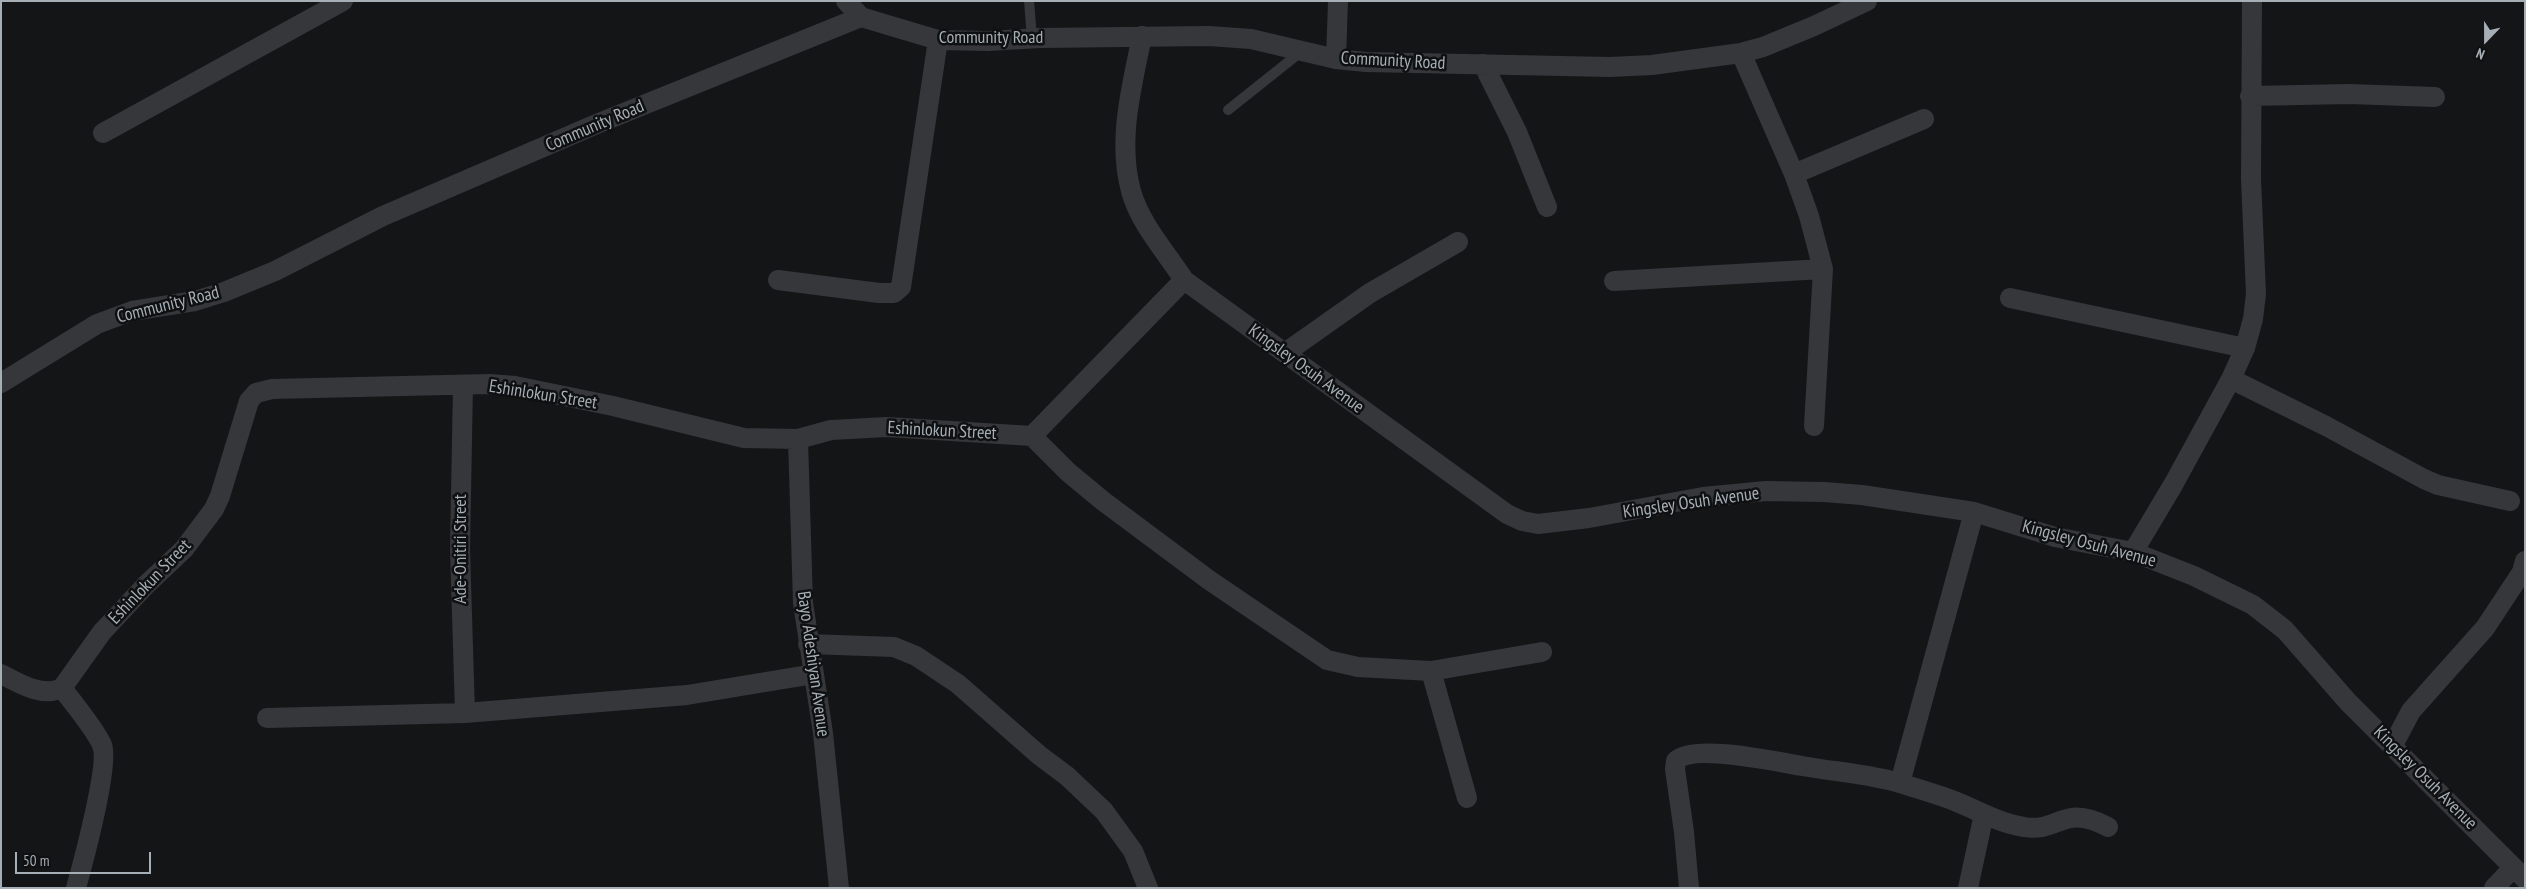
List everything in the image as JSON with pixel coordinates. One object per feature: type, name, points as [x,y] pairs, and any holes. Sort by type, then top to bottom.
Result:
[{"type":"street","points":[[103,133],[343,1]]},
{"type":"street","points":[[846,1],[861,17]]},
{"type":"street","points":[[1336,58],[1338,1]]},
{"type":"street","name":"Community Road","points":[[1,383],[96,324],[132,311],[195,301],[224,292],[275,271],[383,216],[599,123],[861,17],[938,40],[988,41],[1032,38],[1142,36],[1251,39],[1336,58],[1396,64],[1610,67],[1652,65],[1742,53],[1814,26],[1868,1]]},
{"type":"street","points":[[2132,552],[2173,485],[2245,348],[2256,294],[2251,179],[2252,1]]},
{"type":"street","name":"Kingsley Osuh Avenue","points":[[1142,36],[1127,118],[1125,146],[1131,191],[1147,225],[1184,280],[1489,502],[1522,521],[1538,524],[1566,521],[1703,497],[1766,491],[1862,495],[1974,512],[2062,538],[2132,552],[2194,576],[2253,606],[2285,630],[2348,702],[2393,745],[2519,874]]},
{"type":"street","points":[[778,280],[879,293],[894,293],[901,287],[938,40]]},
{"type":"street","points":[[1742,53],[1794,174],[1809,216],[1823,269],[1814,426]]},
{"type":"street","points":[[1483,64],[1518,132],[1547,207]]},
{"type":"street","points":[[2250,96],[2349,94],[2435,97]]},
{"type":"street","points":[[1794,174],[1924,118]]},
{"type":"street","points":[[1285,353],[1370,293],[1458,242]]},
{"type":"street","points":[[1614,281],[1823,269]]},
{"type":"street","points":[[1184,280],[1032,436],[1068,472],[1103,501],[1209,580],[1310,650],[1338,664],[1431,671],[1542,652]]},
{"type":"street","points":[[2010,298],[2245,348]]},
{"type":"street","points":[[2230,379],[2309,417],[2424,479],[2438,485],[2510,501]]},
{"type":"street","name":"Ade-Onitiri Street","points":[[463,385],[460,549],[465,713]]},
{"type":"street","name":"Eshinlokun Street","points":[[62,688],[102,632],[146,585],[184,549],[214,509],[220,496],[249,402],[256,393],[272,389],[304,390],[362,386],[515,386],[613,406],[744,438],[798,439],[830,430],[888,427],[1032,436]]},
{"type":"street","name":"Bayo Adeshiyan Avenue","points":[[798,439],[803,603],[823,733],[840,888]]},
{"type":"street","points":[[1900,783],[1974,512]]},
{"type":"street","points":[[2393,745],[2411,711],[2485,628],[2522,572],[2525,561]]},
{"type":"street","points":[[808,644],[894,647],[916,656],[958,684],[1039,755],[1073,781],[1104,811],[1133,851],[1148,888]]},
{"type":"street","points":[[1431,671],[1467,798]]},
{"type":"street","points":[[1,674],[40,691],[54,692],[62,688],[102,744],[104,756],[102,778],[76,888]]},
{"type":"street","points":[[268,718],[465,713],[687,695],[814,674]]},
{"type":"street","points":[[1689,888],[1684,832],[1676,779],[1676,761],[1680,757],[1696,753],[1735,756],[1900,783],[1954,801],[2005,823],[2026,828],[2039,828],[2067,817],[2093,819],[2108,827]]},
{"type":"street","points":[[1968,888],[1984,814]]},
{"type":"street","points":[[2494,888],[2519,874]]},
{"type":"lane","points":[[1029,1],[1032,38]]},
{"type":"lane","points":[[1228,110],[1303,50]]}]
